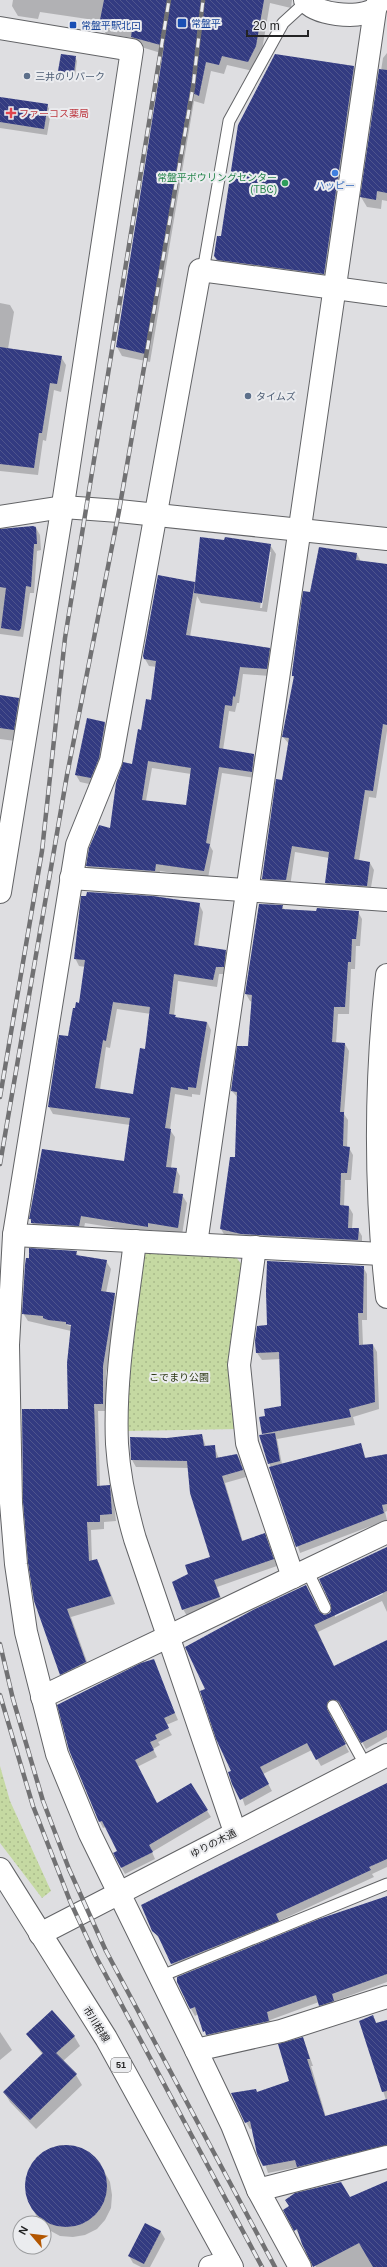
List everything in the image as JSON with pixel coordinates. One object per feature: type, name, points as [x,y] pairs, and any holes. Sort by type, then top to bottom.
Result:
[{"type":"street","points":[[306,1],[315,10],[358,16],[377,5]]},
{"type":"street","points":[[196,1244],[377,5]]},
{"type":"street","points":[[0,28],[132,50],[63,507],[2,862],[0,892]]},
{"type":"street","points":[[300,2267],[258,2190],[232,2125],[90,1834],[57,1754],[26,1632],[16,1564],[11,1504],[8,1345],[14,1235],[71,878],[77,845],[111,761],[200,270],[387,295]]},
{"type":"street","points":[[0,517],[63,507],[387,539]]},
{"type":"street","points":[[71,878],[387,900]]},
{"type":"street","points":[[387,975],[378,1105],[382,1254],[387,1297]]},
{"type":"street","points":[[14,1235],[382,1254]]},
{"type":"street","points":[[135,1241],[117,1390],[117,1445],[124,1498],[135,1540],[167,1637],[235,1832]]},
{"type":"street","points":[[255,1247],[239,1365],[247,1443],[300,1573]]},
{"type":"street","points":[[42,1697],[387,1532]]},
{"type":"street","name":"ゆりの木通","points":[[40,1934],[118,1892],[387,1754]]},
{"type":"street","name":"市川柏線","points":[[0,1869],[106,2038],[224,2265]]},
{"type":"street","points":[[196,2050],[282,2031],[387,1997]]},
{"type":"street","points":[[258,2190],[387,2157]]},
{"type":"lane","points":[[203,271],[229,121],[283,23],[306,1]]},
{"type":"lane","points":[[300,1573],[325,1608]]},
{"type":"lane","points":[[333,1706],[366,1766]]},
{"type":"lane","points":[[159,1977],[387,1884]]},
{"type":"green space","name":"こでまり公園","points":[[148,1251],[235,1256],[243,1266],[237,1429],[127,1431],[125,1403],[142,1258]]},
{"type":"green space","points":[[0,1766],[10,1801],[51,1891],[42,1898],[0,1843]]},
{"type":"building","points":[[104,0],[264,0],[256,46],[248,62],[222,56],[219,65],[206,62],[199,96],[190,92],[145,354],[116,347],[164,46],[131,37],[132,30],[99,25]]},
{"type":"building","points":[[61,54],[76,56],[74,73],[58,71]]},
{"type":"building","name":"常盤平ボウリングセンター (TBC)","points":[[275,54],[354,66],[324,274],[217,260],[214,256],[217,236],[221,236],[238,125]]},
{"type":"building","points":[[379,69],[387,70],[387,193],[377,191],[376,200],[360,197]]},
{"type":"building","points":[[0,97],[48,104],[44,129],[0,122]]},
{"type":"building","points":[[0,347],[62,356],[57,384],[50,383],[42,433],[39,433],[34,468],[0,464]]},
{"type":"building","points":[[36,527],[37,544],[34,544],[31,587],[26,586],[21,628],[19,631],[1,628],[6,588],[0,587],[0,529]]},
{"type":"building","points":[[200,537],[224,540],[225,537],[271,544],[262,603],[194,593]]},
{"type":"building","points":[[319,547],[357,553],[356,560],[387,564],[387,725],[383,724],[373,791],[365,790],[354,859],[370,862],[367,886],[325,883],[329,852],[292,846],[286,880],[262,879],[276,779],[282,780],[289,738],[282,737],[294,676],[292,676],[292,673],[303,591],[310,592]]},
{"type":"building","points":[[158,575],[195,582],[186,635],[270,648],[267,669],[240,667],[232,706],[225,705],[219,748],[254,754],[252,772],[219,767],[206,843],[210,844],[204,871],[156,864],[155,871],[86,866],[89,848],[99,825],[110,828],[116,783],[123,762],[132,764],[138,729],[141,730],[146,699],[151,700],[156,661],[144,659],[143,656]],"holes":[[[148,761],[191,768],[186,805],[142,800]]]},
{"type":"building","points":[[0,695],[19,698],[14,730],[0,728]]},
{"type":"building","points":[[87,718],[105,722],[99,758],[91,778],[75,775]]},
{"type":"building","points":[[87,892],[153,896],[200,903],[194,945],[226,950],[224,967],[216,967],[213,980],[174,974],[169,1014],[176,1015],[175,1017],[207,1022],[196,1088],[188,1087],[188,1090],[171,1087],[165,1128],[171,1129],[166,1167],[177,1168],[173,1193],[183,1194],[178,1228],[148,1223],[148,1227],[81,1216],[79,1226],[31,1223],[31,1219],[29,1219],[42,1149],[124,1161],[130,1118],[48,1107],[59,1035],[68,1036],[73,1008],[75,1008],[76,1002],[79,1003],[85,960],[74,959],[81,896],[86,896]],"holes":[[[113,1002],[150,1007],[145,1049],[140,1048],[133,1094],[95,1088],[103,1040],[106,1041]]]},
{"type":"building","points":[[259,904],[283,905],[282,909],[316,911],[317,908],[359,911],[356,939],[352,939],[351,962],[348,962],[345,1007],[334,1007],[332,1042],[345,1043],[340,1112],[344,1112],[343,1146],[350,1147],[347,1173],[341,1173],[340,1205],[349,1206],[348,1228],[359,1228],[358,1240],[241,1234],[220,1229],[230,1157],[235,1157],[237,1092],[231,1091],[237,1046],[248,1046],[252,995],[245,994]]},
{"type":"building","points":[[29,1248],[77,1251],[76,1255],[107,1260],[101,1291],[115,1293],[103,1366],[103,1404],[94,1404],[97,1486],[110,1485],[112,1514],[100,1515],[100,1522],[87,1522],[89,1561],[97,1559],[111,1596],[67,1609],[86,1662],[60,1675],[34,1601],[28,1563],[23,1502],[22,1409],[68,1409],[67,1363],[71,1325],[66,1324],[66,1322],[48,1320],[43,1318],[43,1316],[22,1314],[25,1265],[26,1258],[29,1258]]},
{"type":"building","points":[[267,1261],[364,1266],[363,1313],[358,1313],[359,1345],[373,1344],[375,1402],[349,1409],[351,1417],[262,1434],[259,1417],[265,1416],[264,1409],[281,1406],[279,1352],[256,1353],[255,1341],[257,1326],[267,1325]]},
{"type":"building","points":[[275,1433],[280,1461],[268,1464],[259,1435]]},
{"type":"building","points":[[202,1434],[204,1446],[215,1445],[216,1458],[237,1454],[243,1470],[222,1476],[242,1541],[265,1533],[274,1559],[214,1580],[220,1597],[182,1610],[172,1582],[188,1574],[185,1565],[210,1557],[190,1493],[187,1461],[131,1460],[130,1437],[167,1438]]},
{"type":"building","points":[[361,1443],[365,1458],[387,1454],[387,1504],[382,1505],[384,1513],[296,1547],[269,1467]]},
{"type":"building","points":[[387,1547],[387,1591],[314,1625],[334,1666],[387,1640],[387,1730],[361,1743],[339,1702],[336,1700],[330,1700],[327,1703],[327,1709],[346,1744],[316,1760],[307,1743],[260,1767],[269,1784],[240,1800],[232,1784],[228,1772],[231,1771],[216,1739],[200,1691],[205,1689],[185,1647],[253,1610],[306,1585],[319,1611],[324,1615],[328,1614],[331,1612],[331,1605],[319,1579]]},
{"type":"building","points":[[154,1659],[175,1713],[164,1718],[169,1728],[155,1735],[157,1739],[150,1742],[154,1750],[135,1760],[157,1803],[191,1783],[208,1810],[149,1845],[153,1852],[121,1868],[113,1853],[117,1851],[102,1821],[99,1822],[69,1750],[57,1705],[141,1663]]},
{"type":"building","points":[[387,1783],[387,1859],[369,1867],[371,1870],[276,1914],[279,1921],[171,1964],[158,1936],[152,1931],[141,1905]]},
{"type":"building","points":[[387,1896],[387,1974],[332,1994],[334,2001],[319,2006],[316,1995],[267,2012],[269,2021],[206,2035],[205,2031],[203,2032],[195,2007],[190,2009],[177,1982],[177,1977],[319,1919]]},
{"type":"building","points":[[52,2010],[75,2036],[56,2053],[77,2074],[30,2120],[3,2092],[43,2053],[26,2034]]},
{"type":"building","points":[[373,2015],[376,2023],[387,2020],[387,2091],[382,2092],[359,2021]]},
{"type":"building","points":[[303,2037],[310,2059],[307,2059],[325,2116],[387,2099],[387,2145],[297,2167],[295,2160],[263,2166],[257,2154],[250,2121],[245,2123],[231,2093],[256,2089],[257,2092],[289,2081],[278,2044]]},
{"type":"building","points":[[58,2145],[74,2145],[89,2152],[100,2163],[107,2178],[107,2194],[100,2209],[89,2220],[74,2227],[58,2227],[52,2225],[52,2215],[37,2215],[28,2202],[25,2194],[25,2178],[32,2163],[43,2152]]},
{"type":"building","points":[[387,2181],[387,2267],[373,2267],[359,2243],[313,2267],[302,2244],[297,2229],[294,2231],[283,2210],[289,2206],[285,2200],[295,2193],[341,2182],[350,2197]]},
{"type":"building","points":[[145,2223],[161,2231],[144,2264],[128,2256]]},
{"type":"railway","points":[[0,1097],[42,851],[65,638],[169,0]]},
{"type":"railway","points":[[0,1164],[67,775],[119,511],[193,87],[203,0]]},
{"type":"railway","points":[[0,1644],[13,1699],[43,1801],[69,1869],[106,1951],[275,2267]]},
{"type":"railway","points":[[0,1695],[33,1806],[70,1901],[95,1955],[262,2267]]},
{"type":"place","name":"常盤平","points":[[182,23]]},
{"type":"place","name":"常盤平駅北口","points":[[73,25]]},
{"type":"place","name":"三井のリパーク","points":[[27,76]]},
{"type":"place","name":"ファーコス薬局","points":[[11,113]]},
{"type":"place","name":"ハッピー","points":[[335,173]]},
{"type":"place","name":"常盤平ボウリングセンター (TBC)","points":[[285,183]]},
{"type":"place","name":"タイムズ","points":[[248,396]]}]
